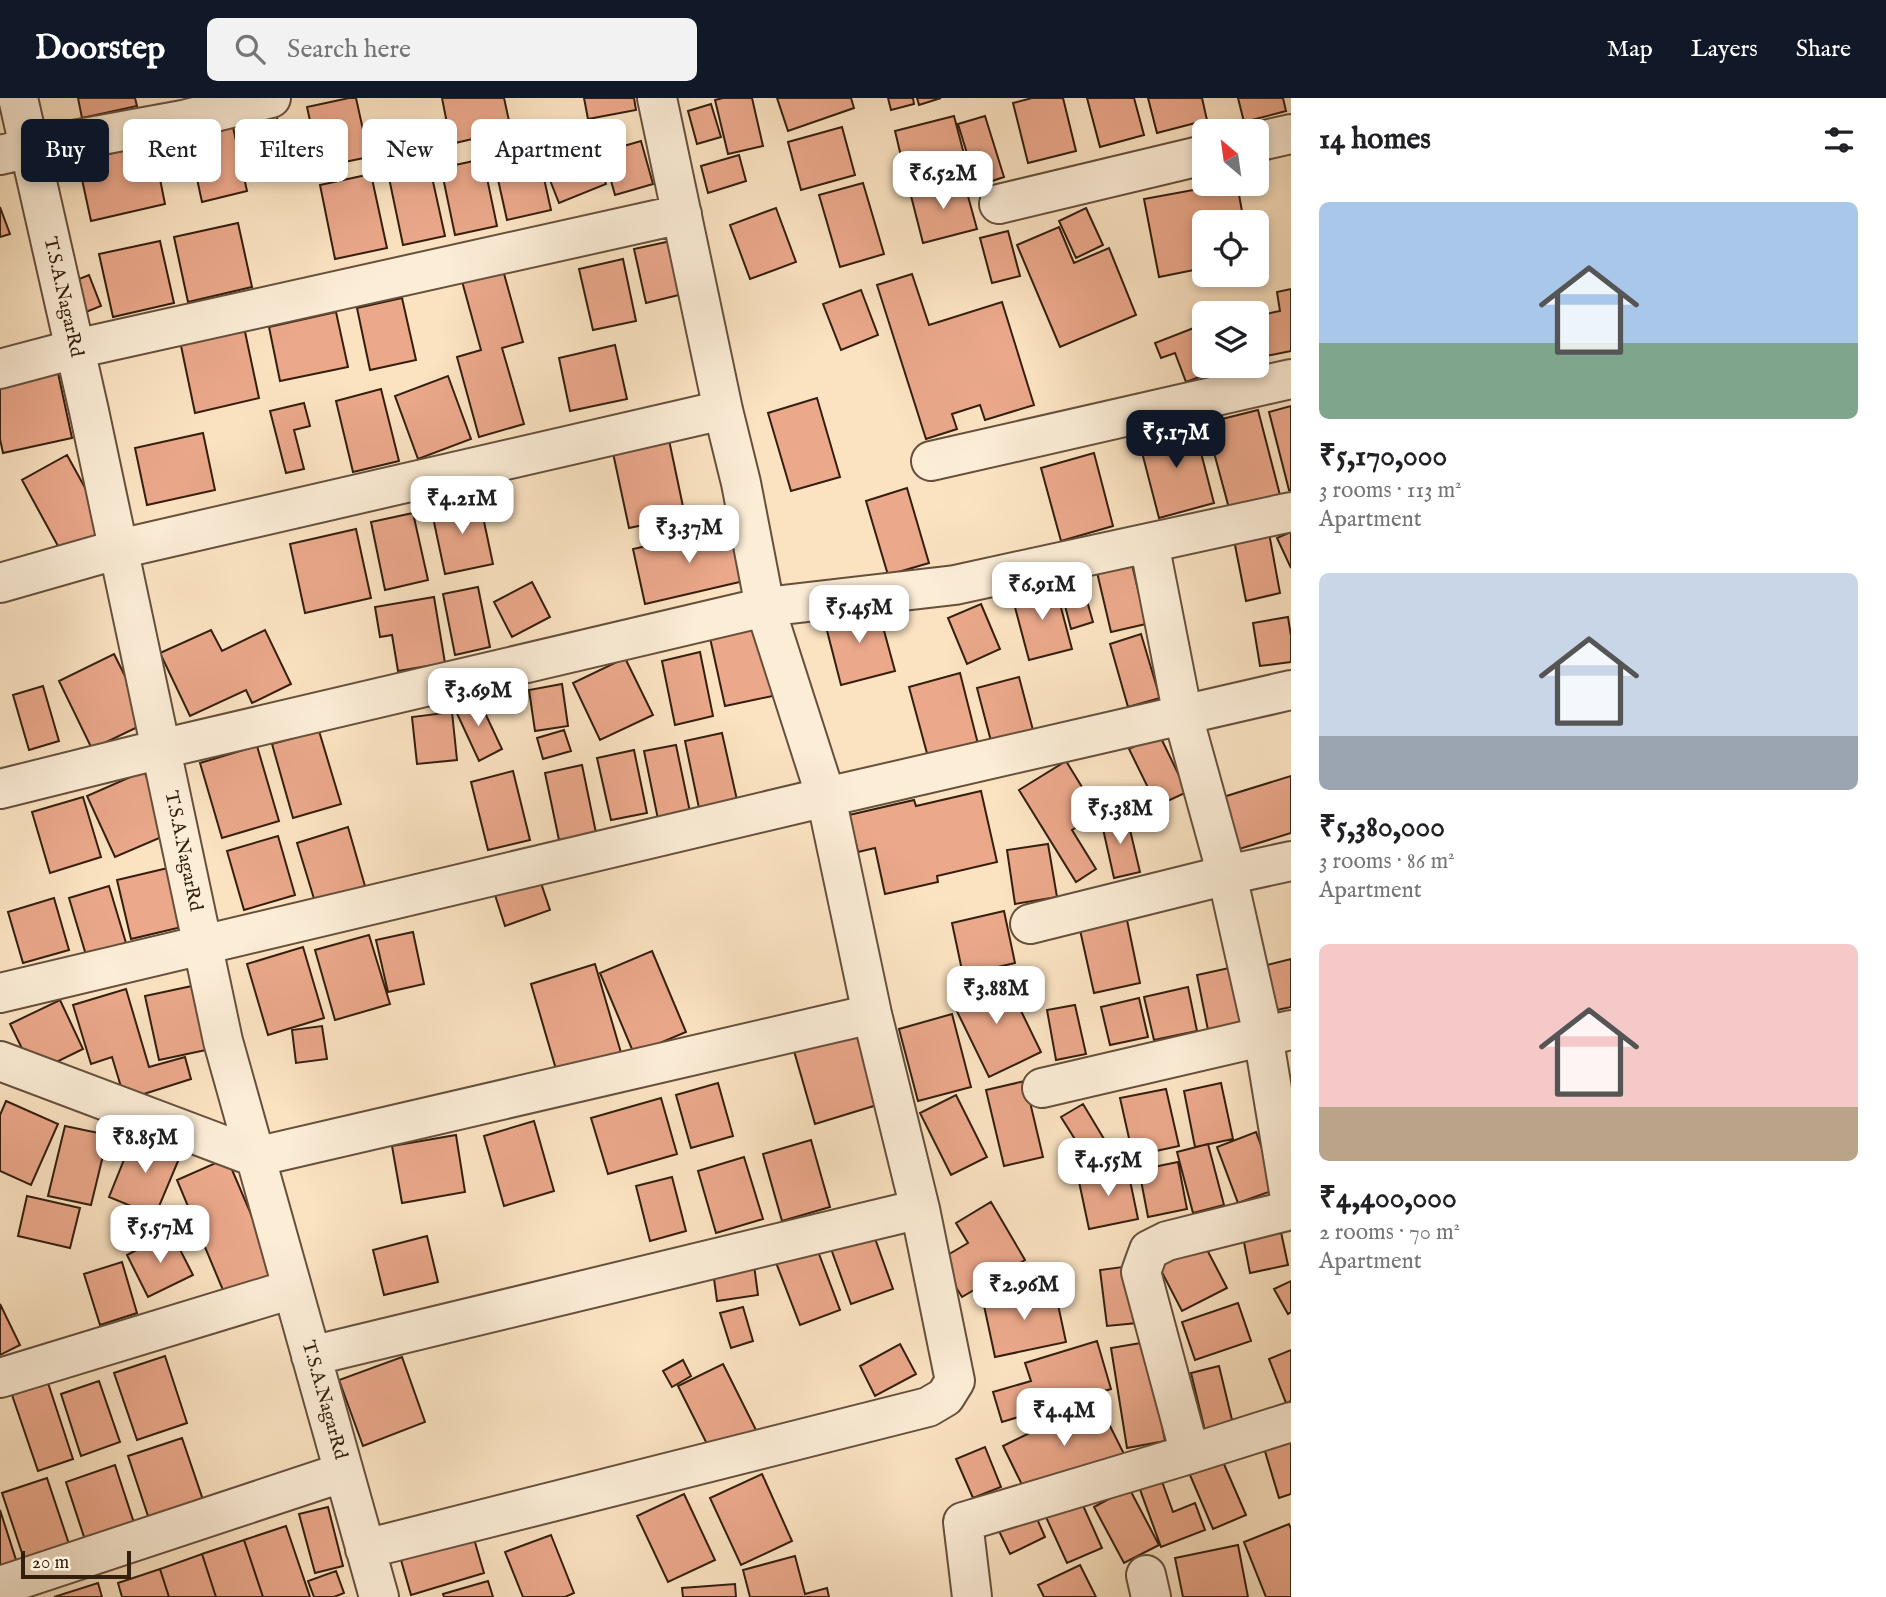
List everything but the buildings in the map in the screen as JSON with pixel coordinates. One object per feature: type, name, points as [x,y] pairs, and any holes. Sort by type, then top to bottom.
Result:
[{"type":"street","name":"T.S.A.NagarRd","points":[[18,98],[15,152],[75,349],[223,1041],[379,1597]]},
{"type":"street","points":[[15,152],[183,120],[271,98]]},
{"type":"street","points":[[365,1549],[928,1407],[945,1398],[955,1381],[920,1209],[872,1014],[826,797],[765,607],[741,483],[657,98]]},
{"type":"street","points":[[1269,139],[1291,134]]},
{"type":"street","points":[[999,204],[1192,158]]},
{"type":"street","points":[[0,369],[75,349],[682,214]]},
{"type":"street","points":[[931,461],[1291,379]]},
{"type":"street","points":[[0,583],[118,549],[723,410]]},
{"type":"street","points":[[0,789],[765,607],[955,585],[1291,512]]},
{"type":"street","points":[[1149,543],[1183,716],[1227,875],[1277,1033],[1291,1203]]},
{"type":"street","points":[[0,993],[1291,690]]},
{"type":"street","points":[[1030,924],[1291,860]]},
{"type":"street","points":[[0,1062],[255,1157],[872,1014]]},
{"type":"street","points":[[1042,1088],[1277,1033]]},
{"type":"street","points":[[311,1356],[920,1209]]},
{"type":"street","points":[[1190,1454],[1141,1272],[1149,1250],[1167,1241],[1291,1210]]},
{"type":"street","points":[[0,1378],[292,1289]]},
{"type":"street","points":[[972,1597],[963,1522],[1291,1422]]},
{"type":"street","points":[[0,1586],[344,1472]]}]
